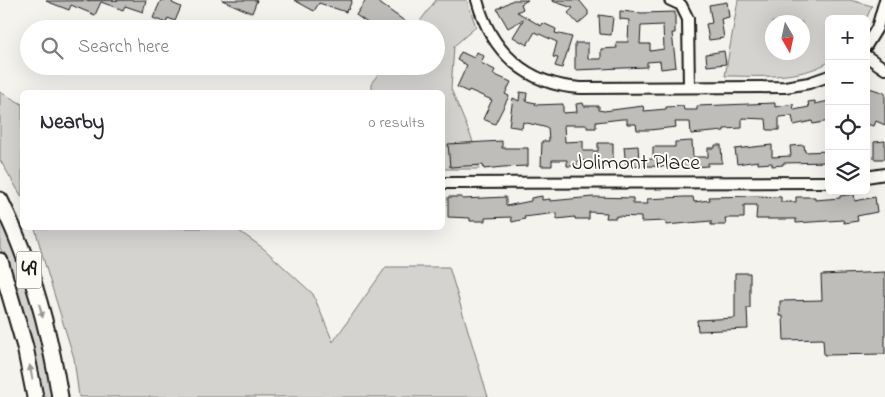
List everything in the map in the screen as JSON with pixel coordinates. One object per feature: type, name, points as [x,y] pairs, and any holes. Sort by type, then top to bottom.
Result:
[{"type":"highway","name":"49","points":[[0,200],[25,258],[36,293],[60,397]]},
{"type":"highway","name":"49","points":[[0,261],[19,321],[35,397]]},
{"type":"highway","points":[[49,343],[65,379],[69,397]]},
{"type":"street","points":[[476,0],[485,24],[498,45],[518,66],[537,78],[562,86],[576,88],[786,87],[810,83],[825,77]]},
{"type":"street","points":[[670,0],[681,5],[688,19],[690,87]]},
{"type":"street","points":[[870,39],[877,28],[885,0]]},
{"type":"street","points":[[870,59],[885,69]]},
{"type":"street","points":[[870,176],[885,174]]},
{"type":"street","name":"Jolimont Place","points":[[445,183],[825,182]]},
{"type":"shaded area","points":[[436,0],[467,0],[476,27],[454,46],[451,89],[472,139],[479,169],[445,169],[445,90],[372,90],[372,82],[378,75],[445,75],[445,20],[421,20]]},
{"type":"shaded area","points":[[738,0],[850,0],[872,6],[868,15],[825,15],[825,64],[804,72],[765,76],[725,76]]},
{"type":"shaded area","points":[[0,92],[20,103],[20,194],[0,160]]},
{"type":"shaded area","points":[[0,213],[17,258],[31,304],[53,397],[42,397],[27,328],[14,284],[0,247]]},
{"type":"shaded area","points":[[36,230],[238,230],[263,248],[313,294],[333,342],[386,267],[449,267],[488,397],[79,397],[74,358]]},
{"type":"building","points":[[146,0],[143,12],[125,6],[123,10],[101,2],[95,15],[71,5],[69,10],[46,1]]},
{"type":"building","points":[[161,0],[173,0],[172,3],[181,7],[175,20],[168,18],[167,20],[158,20],[153,18]]},
{"type":"building","points":[[222,0],[257,0],[252,13]]},
{"type":"building","points":[[294,0],[352,0],[346,12],[319,3],[314,11]]},
{"type":"building","points":[[366,0],[375,0],[403,20],[363,20],[356,15]]},
{"type":"building","points":[[513,0],[528,0],[521,4],[523,9],[517,12],[541,26],[543,23],[556,29],[555,33],[572,37],[562,68],[555,66],[558,58],[553,57],[557,42],[535,32],[527,45],[513,37],[524,19],[508,28],[497,9]]},
{"type":"building","points":[[552,0],[579,0],[588,11],[588,15],[578,24],[568,13],[573,8]]},
{"type":"building","points":[[727,2],[729,17],[721,19],[724,38],[709,40],[706,24],[712,23],[709,5]]},
{"type":"building","points":[[620,11],[642,13],[675,12],[675,33],[672,33],[676,67],[661,69],[660,61],[647,62],[647,67],[575,70],[575,43],[588,43],[588,59],[601,59],[601,49],[617,48],[616,42],[628,42],[629,20],[620,19]],"holes":[[[663,25],[664,49],[650,51],[650,44],[640,44],[641,26]]]},
{"type":"building","points":[[599,15],[613,17],[611,35],[600,34]]},
{"type":"building","points":[[724,51],[726,64],[707,66],[706,54]]},
{"type":"building","points":[[461,52],[474,58],[477,52],[484,56],[481,63],[495,70],[493,74],[511,82],[505,94],[509,96],[495,124],[483,119],[492,100],[457,87],[467,65],[457,60]]},
{"type":"building","points":[[870,88],[885,93],[885,125],[876,121],[874,126],[870,125]]},
{"type":"building","points":[[520,92],[527,93],[526,101],[536,103],[535,105],[563,104],[563,113],[577,112],[576,104],[583,103],[584,106],[599,106],[599,110],[604,111],[643,106],[644,111],[683,106],[684,110],[697,110],[697,106],[775,103],[775,107],[793,104],[794,110],[809,107],[808,102],[815,101],[815,104],[825,102],[825,122],[813,124],[812,121],[794,125],[792,116],[779,117],[779,130],[767,130],[766,119],[742,118],[742,128],[691,134],[690,122],[675,122],[676,127],[650,130],[637,130],[636,124],[627,124],[627,119],[596,122],[596,128],[587,128],[587,125],[564,125],[565,142],[583,141],[583,151],[598,151],[598,143],[613,143],[613,161],[609,161],[609,166],[598,166],[598,160],[577,161],[577,166],[567,166],[567,160],[552,160],[552,166],[541,166],[542,141],[549,141],[548,128],[523,122],[522,128],[509,126],[513,98],[519,101]]},
{"type":"building","points":[[502,141],[502,148],[528,148],[528,166],[484,169],[483,165],[450,167],[448,144]]},
{"type":"building","points":[[692,141],[693,157],[708,157],[708,148],[715,148],[715,145],[721,145],[722,163],[708,163],[708,166],[676,168],[626,167],[624,147],[638,146],[639,160],[653,159],[653,147],[675,147],[675,142]]},
{"type":"building","points":[[885,141],[885,159],[874,159],[874,142]]},
{"type":"building","points":[[772,145],[772,157],[791,156],[790,146],[804,145],[805,152],[825,151],[825,162],[783,163],[783,165],[772,166],[772,163],[758,164],[758,161],[737,164],[735,149]]},
{"type":"building","points":[[854,195],[855,201],[875,197],[877,212],[857,216],[858,221],[844,223],[843,220],[796,223],[796,219],[756,219],[757,205],[744,205],[744,218],[725,218],[726,225],[711,225],[711,221],[666,225],[666,221],[641,222],[641,217],[616,216],[616,218],[606,218],[607,213],[589,212],[589,219],[575,219],[575,217],[557,219],[557,213],[524,217],[525,219],[512,222],[511,217],[485,218],[485,221],[470,221],[470,218],[448,217],[448,197],[462,197],[462,199],[506,197],[506,206],[531,201],[531,198],[542,196],[542,200],[550,199],[550,201],[593,197],[633,198],[633,204],[648,204],[647,199],[684,197],[693,197],[694,202],[710,200],[709,197],[757,196],[781,197],[781,202],[796,202],[796,197],[815,197],[815,200],[840,198],[840,196]]},
{"type":"building","points":[[885,272],[885,354],[824,355],[823,339],[784,340],[783,316],[780,316],[780,301],[822,300],[821,275]]},
{"type":"building","points":[[735,273],[750,273],[750,308],[747,308],[748,329],[698,331],[697,320],[735,318]]}]
